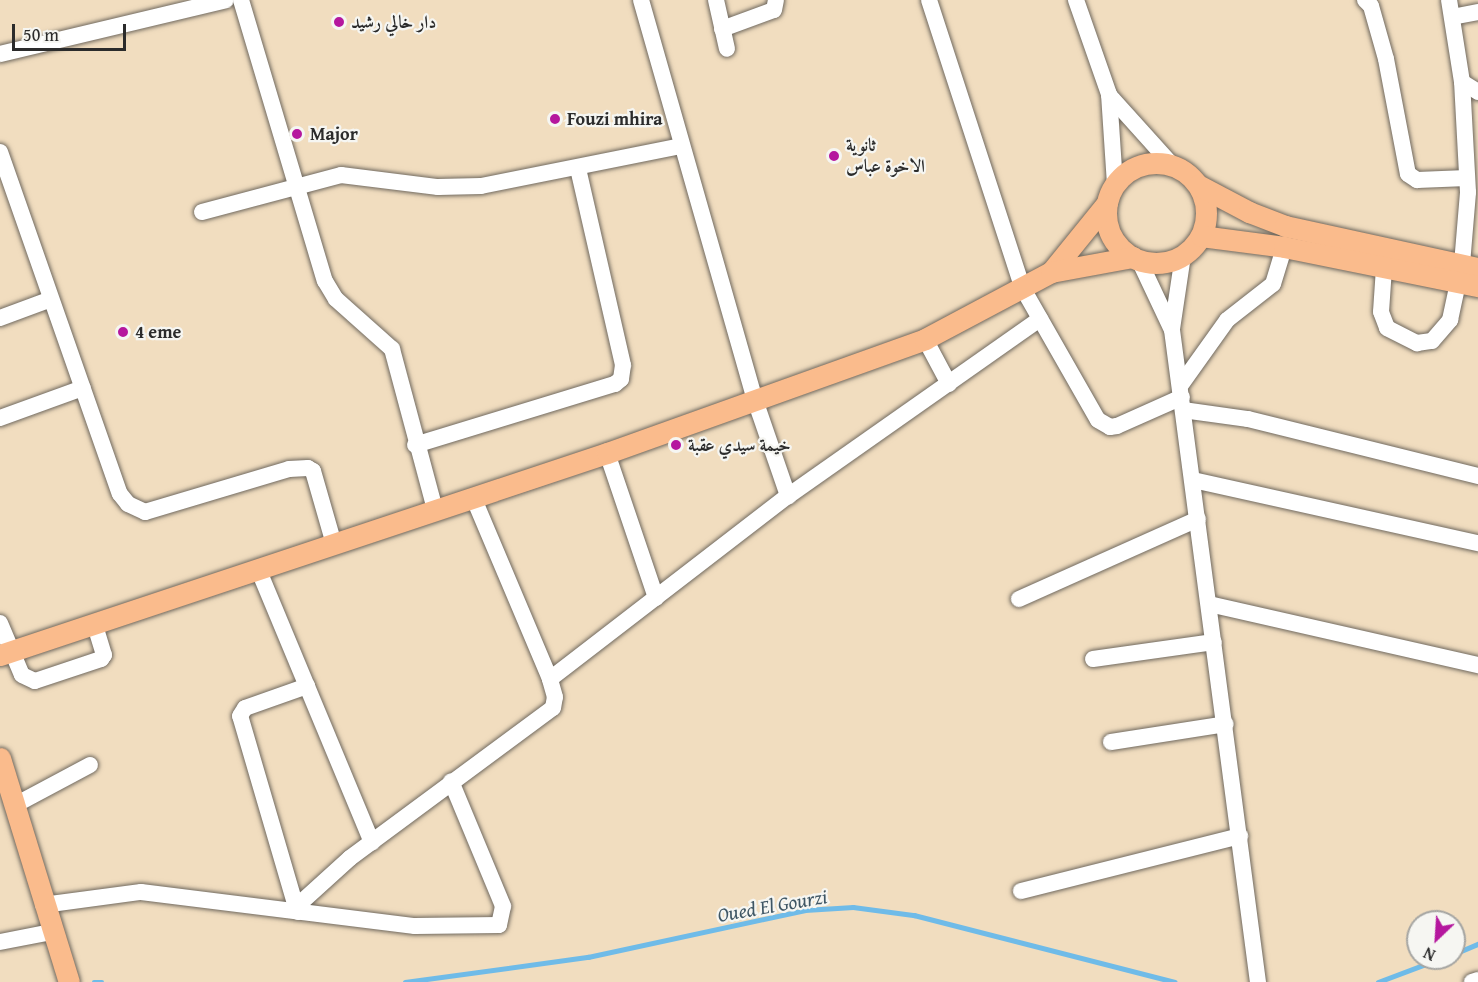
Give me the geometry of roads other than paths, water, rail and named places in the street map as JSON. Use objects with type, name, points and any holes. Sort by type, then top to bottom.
[{"type":"main road","points":[[1051,272],[1131,170],[1151,163],[1172,165],[1198,185],[1240,208],[1285,225],[1469,275]]},
{"type":"main road","points":[[5,654],[607,453],[925,339],[1051,272],[1136,259],[1170,261],[1184,255],[1201,236],[1205,210],[1198,185]]},
{"type":"main road","points":[[1111,193],[1108,229],[1122,250],[1136,259]]},
{"type":"main road","points":[[1201,236],[1284,247],[1384,268],[1469,275]]},
{"type":"main road","points":[[0,758],[69,982]]},
{"type":"street","points":[[0,54],[226,0]]},
{"type":"street","points":[[241,0],[294,187],[330,289],[392,349],[435,510]]},
{"type":"street","points":[[641,0],[755,400],[788,496]]},
{"type":"street","points":[[716,0],[727,49]]},
{"type":"street","points":[[722,29],[774,10],[776,0]]},
{"type":"street","points":[[929,0],[1022,287],[1104,425],[1116,426],[1182,398],[1227,320],[1273,284],[1284,247]]},
{"type":"street","points":[[1076,0],[1109,94],[1111,193]]},
{"type":"street","points":[[1365,0],[1371,6],[1386,59],[1408,174],[1417,180],[1471,186]]},
{"type":"street","points":[[1384,268],[1383,321],[1392,334],[1417,343],[1432,341],[1446,328],[1469,275],[1471,186],[1462,82],[1450,8],[1478,12]]},
{"type":"street","points":[[1462,82],[1478,92]]},
{"type":"street","points":[[1109,94],[1172,165]]},
{"type":"street","points":[[202,212],[294,187],[356,175],[438,187],[481,186],[578,169],[681,146]]},
{"type":"street","points":[[0,152],[120,494],[134,509],[145,512],[302,467],[313,471],[334,544]]},
{"type":"street","points":[[416,445],[615,384],[621,379],[623,365],[578,169]]},
{"type":"street","points":[[1184,255],[1172,330],[1226,724],[1258,982]]},
{"type":"street","points":[[1136,259],[1172,330]]},
{"type":"street","points":[[0,318],[51,299]]},
{"type":"street","points":[[550,679],[788,496],[1040,319]]},
{"type":"street","points":[[925,339],[949,384]]},
{"type":"street","points":[[0,418],[83,388]]},
{"type":"street","points":[[1182,398],[1248,419],[1478,476]]},
{"type":"street","points":[[607,453],[656,598]]},
{"type":"street","points":[[1193,480],[1478,543]]},
{"type":"street","points":[[297,910],[372,842],[549,712],[555,698],[550,679],[473,497]]},
{"type":"street","points":[[1019,600],[1198,519]]},
{"type":"street","points":[[259,571],[372,842]]},
{"type":"street","points":[[1209,604],[1478,665]]},
{"type":"street","points":[[0,623],[5,654],[28,680],[43,679],[101,659],[104,654],[95,625]]},
{"type":"street","points":[[1093,659],[1214,642]]},
{"type":"street","points":[[297,910],[240,716],[244,708],[307,686]]},
{"type":"street","points":[[1111,742],[1226,724]]},
{"type":"street","points":[[15,805],[90,765]]},
{"type":"street","points":[[44,905],[141,892],[415,926],[499,925],[503,906],[451,782]]},
{"type":"street","points":[[1021,891],[1240,836]]},
{"type":"street","points":[[0,942],[55,941]]},
{"type":"street","points":[[1472,982],[1478,980]]},
{"type":"waterway","name":"Oued El Gourzi","points":[[405,982],[588,957],[805,910],[853,907],[914,915],[1175,982]]},
{"type":"waterway","name":"Oued El Gourzi","points":[[1466,949],[1478,944]]},
{"type":"waterway","name":"Oued El Gourzi","points":[[1378,982],[1410,970]]},
{"type":"waterway","name":"Oued El Gourzi","points":[[94,982],[102,982]]},
{"type":"place","name":"دار خالي رشيد","points":[[339,22]]},
{"type":"place","name":"Fouzi mhira","points":[[555,119]]},
{"type":"place","name":"Major","points":[[297,134]]},
{"type":"place","name":"ثانوية الاخوة عباس","points":[[834,156]]},
{"type":"place","name":"4 eme","points":[[123,332]]},
{"type":"place","name":"خيمة سيدي عقبة","points":[[676,445]]}]
